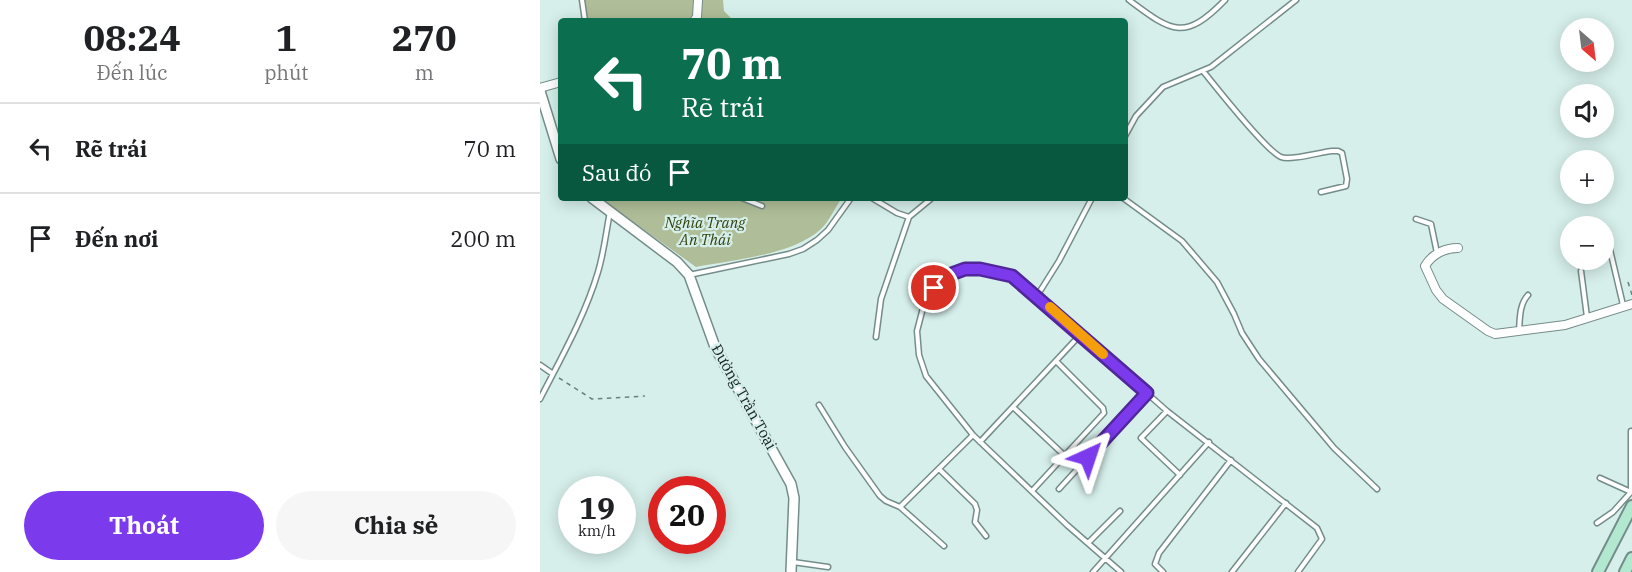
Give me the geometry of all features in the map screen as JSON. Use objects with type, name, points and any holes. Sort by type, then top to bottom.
[{"type":"main road","points":[[1598,572],[1632,506]]},
{"type":"main road","points":[[1625,572],[1632,558]]},
{"type":"street","points":[[696,18],[698,0]]},
{"type":"street","points":[[558,83],[540,89],[558,149]]},
{"type":"street","name":"Đường Trần Toại","points":[[596,201],[677,262],[689,275],[715,347],[791,484],[794,498],[791,567]]},
{"type":"street","points":[[1458,248],[1450,248],[1437,254],[1426,262],[1425,266],[1436,290],[1443,299],[1495,334],[1565,325],[1632,304]]},
{"type":"lane","points":[[582,0],[585,18]]},
{"type":"lane","points":[[1129,0],[1164,24],[1181,29],[1190,28],[1203,21],[1226,0]]},
{"type":"lane","points":[[1128,131],[1136,117],[1163,87],[1211,66],[1293,1]]},
{"type":"lane","points":[[1203,71],[1263,142],[1281,157],[1332,151],[1342,153],[1347,178],[1346,186],[1321,192]]},
{"type":"lane","points":[[750,201],[762,206]]},
{"type":"lane","points":[[689,275],[789,255],[803,249],[828,230],[849,201]]},
{"type":"lane","points":[[877,201],[909,217]]},
{"type":"lane","points":[[876,337],[881,299],[909,217],[928,201]]},
{"type":"lane","points":[[1037,296],[1059,261],[1090,201]]},
{"type":"lane","points":[[1127,201],[1182,241],[1217,282],[1242,333],[1259,359],[1334,448],[1377,489]]},
{"type":"lane","points":[[540,399],[591,291],[604,250],[610,212]]},
{"type":"lane","points":[[1416,219],[1431,224],[1437,254]]},
{"type":"lane","points":[[1614,267],[1623,305]]},
{"type":"lane","points":[[1121,572],[973,435],[926,376],[916,345],[919,317],[934,288],[953,272],[980,269],[1012,276],[1167,411],[1317,528],[1322,539],[1299,572]]},
{"type":"lane","points":[[1581,271],[1588,318]]},
{"type":"lane","points":[[1519,332],[1521,308],[1528,296]]},
{"type":"lane","points":[[980,442],[1081,334]]},
{"type":"lane","points":[[1032,491],[1104,413],[1104,410],[1056,362]]},
{"type":"lane","points":[[540,365],[553,374]]},
{"type":"lane","points":[[1059,489],[1147,393]]},
{"type":"lane","points":[[819,405],[844,447],[880,496],[900,507],[944,546]]},
{"type":"lane","points":[[1012,407],[1065,456]]},
{"type":"lane","points":[[1167,411],[1141,438],[1180,475]]},
{"type":"lane","points":[[1597,523],[1613,512],[1631,492],[1631,431]]},
{"type":"lane","points":[[900,507],[973,435]]},
{"type":"lane","points":[[1093,572],[1209,442]]},
{"type":"lane","points":[[1163,572],[1155,564],[1159,553],[1231,460]]},
{"type":"lane","points":[[939,470],[975,504],[977,510],[975,522],[986,536]]},
{"type":"lane","points":[[1599,478],[1631,492]]},
{"type":"lane","points":[[1232,572],[1286,503]]},
{"type":"lane","points":[[1088,543],[1120,511]]},
{"type":"lane","points":[[791,567],[828,567]]},
{"type":"path","points":[[1628,282],[1632,296]]},
{"type":"path","points":[[553,374],[592,399],[645,396]]},
{"type":"green space","points":[[580,0],[723,0],[724,11],[731,18],[582,18]]},
{"type":"green space","name":"Nghĩa Trang An Thái","points":[[604,201],[840,201],[821,229],[795,245],[744,259],[696,267]]},
{"type":"slow traffic","points":[[1050,307],[1103,354]]},
{"type":"route","points":[[934,288],[946,276],[965,269],[997,271],[1012,276],[1147,393],[1088,457]]}]
